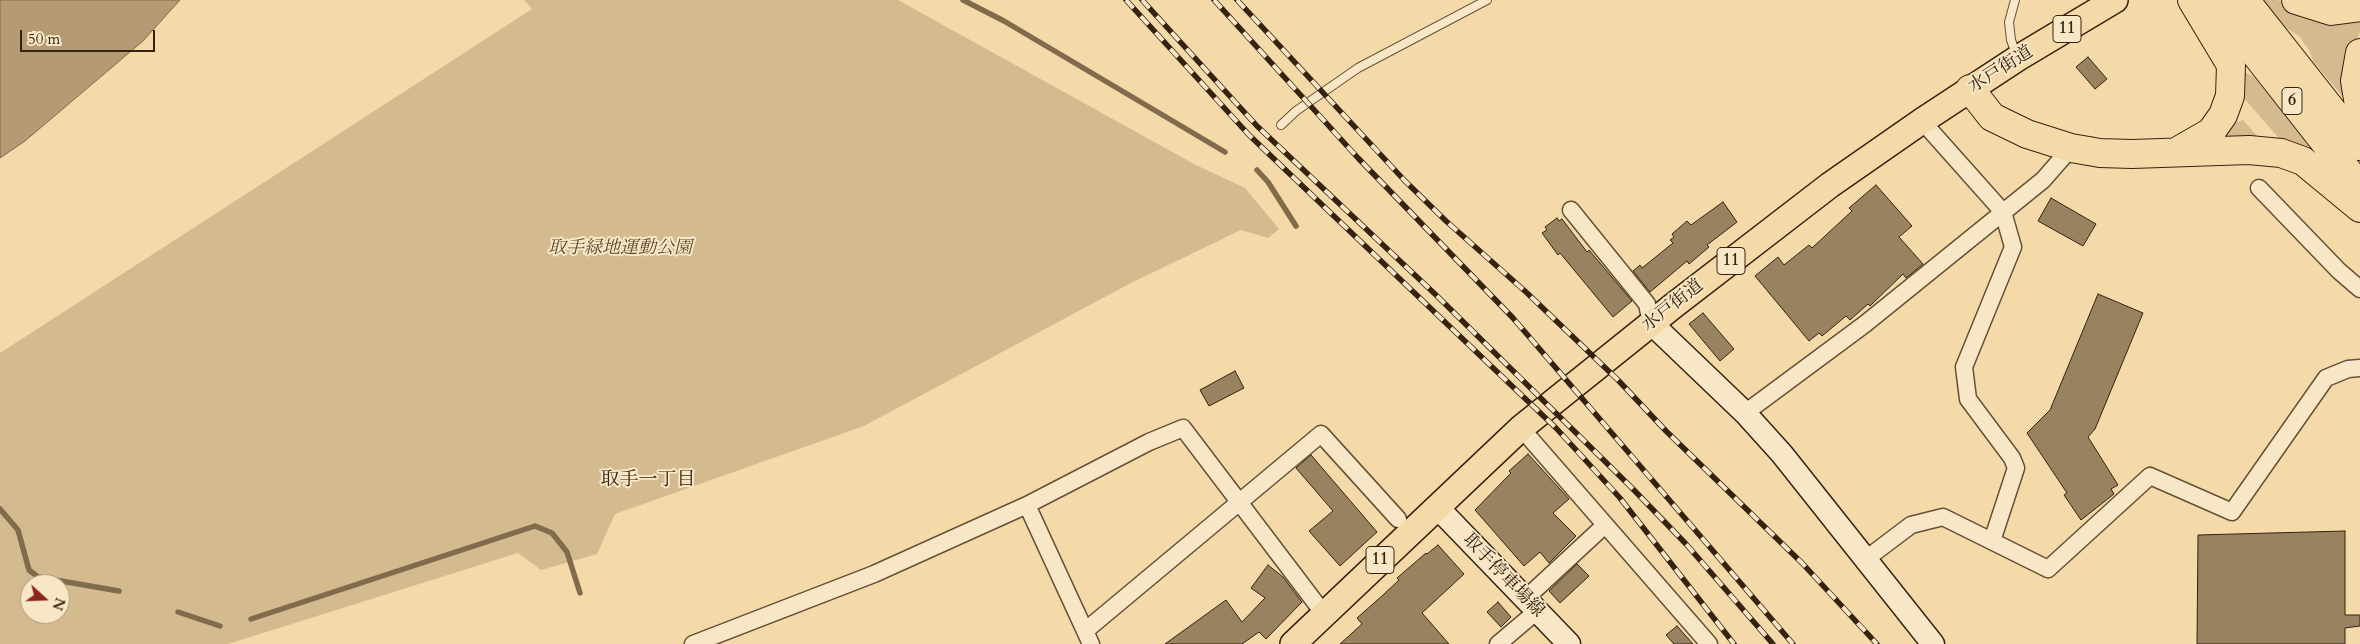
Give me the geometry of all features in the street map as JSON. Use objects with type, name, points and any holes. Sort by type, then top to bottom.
[{"type":"highway","points":[[2174,153],[2211,132],[2223,115],[2230,96],[2231,65],[2223,11],[2192,0]]},
{"type":"highway","points":[[2296,0],[2331,11],[2360,7]]},
{"type":"highway","name":"6","points":[[2223,11],[2360,146]]},
{"type":"highway","name":"6","points":[[2223,11],[2360,188]]},
{"type":"highway","points":[[2360,53],[2355,81],[2360,112]]},
{"type":"highway","points":[[1970,89],[1992,117],[2027,134],[2071,148],[2100,153],[2249,150],[2281,153],[2303,161],[2360,208]]},
{"type":"main road","name":"水戸街道","points":[[1293,644],[1521,428],[1652,323],[1830,185],[1970,89],[2115,0]]},
{"type":"street","points":[[1922,121],[2003,212],[2013,247],[1964,366],[1968,398],[2012,458],[2016,468],[1992,541]]},
{"type":"street","points":[[1745,413],[1865,324],[2043,180],[2071,148]]},
{"type":"street","points":[[2259,188],[2339,271],[2360,289]]},
{"type":"street","points":[[1571,210],[1647,304],[1652,323],[1745,413],[1806,482],[1934,644]]},
{"type":"street","points":[[1866,559],[1911,525],[1943,517],[2048,569],[2150,476],[2232,512],[2326,378],[2348,368],[2360,368]]},
{"type":"street","points":[[693,644],[874,574],[1027,505],[1149,442],[1183,428],[1241,502],[1324,614]]},
{"type":"street","points":[[1521,428],[1709,644]]},
{"type":"street","points":[[1027,505],[1088,638],[1241,502],[1321,434],[1398,519]]},
{"type":"street","name":"取手停車場線","points":[[1438,507],[1569,644]]},
{"type":"street","points":[[1498,644],[1531,605],[1605,525]]},
{"type":"lane","points":[[1281,125],[1296,112],[1358,68],[1487,0]]},
{"type":"lane","points":[[2015,0],[2009,22],[2011,40],[2018,58]]},
{"type":"green space","name":"取手緑地運動公園","points":[[524,0],[898,0],[1194,164],[1245,188],[1279,229],[1268,238],[1241,230],[1131,283],[864,426],[615,514],[597,554],[541,570],[518,553],[228,644],[0,644],[0,353],[532,9]]},
{"type":"green space","points":[[2263,0],[2278,0],[2287,5],[2360,11],[2360,32],[2353,49],[2352,108],[2313,61],[2309,50],[2299,36],[2286,28]]},
{"type":"green space","points":[[2243,71],[2254,77],[2323,162],[2285,145],[2243,97]]},
{"type":"green space","points":[[2243,120],[2259,138],[2240,136],[2217,138],[2231,124]]},
{"type":"shaded area","points":[[0,0],[180,0],[143,41],[25,141],[0,158]]},
{"type":"building","points":[[2088,57],[2107,79],[2095,89],[2076,67]]},
{"type":"building","points":[[1876,185],[1912,226],[1899,237],[1923,264],[1906,278],[1903,274],[1870,306],[1868,304],[1850,320],[1846,316],[1822,336],[1819,333],[1809,341],[1755,276],[1778,257],[1784,265],[1809,245],[1812,248],[1852,211],[1849,208]]},
{"type":"building","points":[[2051,198],[2096,224],[2083,246],[2038,221]]},
{"type":"building","points":[[1723,202],[1737,222],[1707,245],[1709,247],[1689,264],[1687,261],[1650,292],[1633,271],[1640,265],[1642,268],[1673,243],[1670,240],[1674,237],[1672,234],[1687,221],[1691,225]]},
{"type":"building","points":[[1557,218],[1559,221],[1562,219],[1587,252],[1589,250],[1632,301],[1613,317],[1560,253],[1558,255],[1542,233],[1547,230],[1545,227]]},
{"type":"building","points":[[2098,294],[2143,313],[2095,429],[2088,437],[2118,485],[2111,489],[2114,494],[2081,520],[2064,495],[2067,493],[2027,433],[2050,410]]},
{"type":"building","points":[[1703,313],[1734,349],[1720,361],[1689,324]]},
{"type":"building","points":[[1235,371],[1244,388],[1209,406],[1200,390]]},
{"type":"building","points":[[1528,454],[1569,499],[1553,513],[1576,536],[1549,563],[1540,552],[1524,566],[1475,510],[1511,473],[1509,471]]},
{"type":"building","points":[[1311,455],[1377,532],[1340,566],[1309,531],[1333,511],[1296,468]]},
{"type":"building","points":[[2345,531],[2345,615],[2360,615],[2360,626],[2345,628],[2345,644],[2197,644],[2198,535]]},
{"type":"building","points":[[1438,545],[1464,574],[1422,613],[1449,644],[1340,644],[1362,624],[1357,618],[1399,580],[1397,578]]},
{"type":"building","points":[[1577,564],[1589,576],[1560,603],[1549,591]]},
{"type":"building","points":[[1268,565],[1283,577],[1302,602],[1266,639],[1259,632],[1242,644],[1165,644],[1226,600],[1242,622],[1265,598],[1251,588]]},
{"type":"building","points":[[1498,602],[1511,617],[1501,627],[1487,612]]},
{"type":"building","points":[[1677,626],[1693,644],[1674,644],[1666,635]]},
{"type":"waterway","points":[[963,0],[1004,21],[1225,152]]},
{"type":"waterway","points":[[1257,170],[1268,182],[1296,226]]},
{"type":"waterway","points":[[0,509],[18,530],[29,570],[38,577],[119,591]]},
{"type":"waterway","points":[[251,619],[535,526],[552,533],[567,552],[580,593]]},
{"type":"waterway","points":[[178,612],[220,626]]},
{"type":"railway","points":[[1126,0],[1249,135],[1556,428],[1620,498],[1734,644]]},
{"type":"railway","points":[[1142,0],[1257,126],[1436,295],[1631,487],[1686,544],[1773,644]]},
{"type":"railway","points":[[1214,0],[1358,158],[1513,318],[1793,644]]},
{"type":"railway","points":[[1237,0],[1405,181],[1618,380],[1666,431],[1802,563],[1877,644]]},
{"type":"district","name":"取手一丁目","points":[[648,481]]}]
